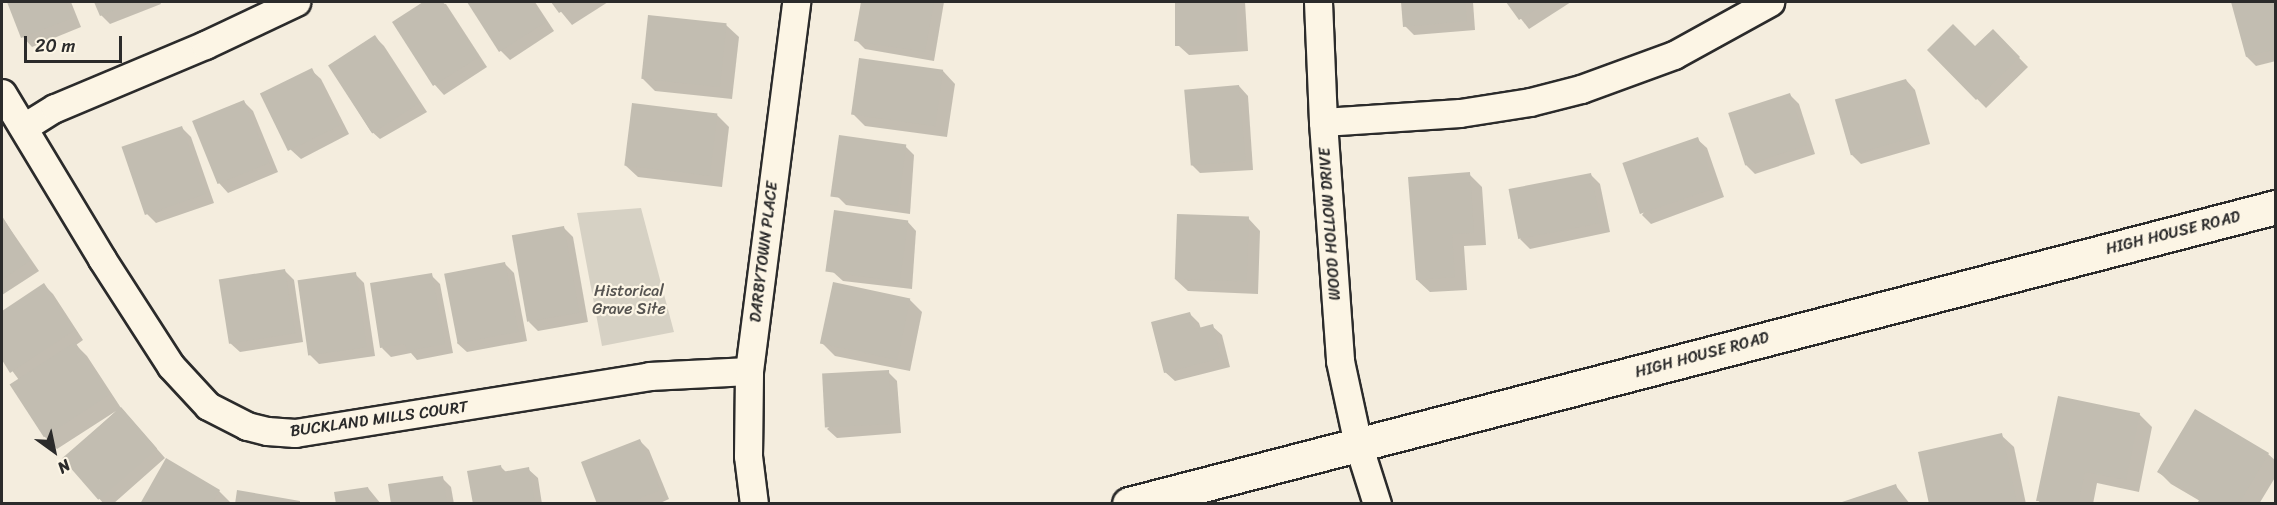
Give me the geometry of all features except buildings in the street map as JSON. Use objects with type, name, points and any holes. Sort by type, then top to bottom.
[{"type":"main road","name":"HIGH HOUSE ROAD","points":[[1129,504],[2276,207]]},
{"type":"street","points":[[24,127],[55,108],[215,40],[296,2]]},
{"type":"street","name":"DARBYTOWN PLACE","points":[[754,504],[748,456],[749,372],[796,2]]},
{"type":"street","name":"WOOD HOLLOW DRIVE","points":[[1318,2],[1323,122],[1340,362],[1358,444],[1377,504]]},
{"type":"street","points":[[1323,122],[1460,113],[1530,102],[1581,89],[1674,55],[1770,2]]},
{"type":"street","name":"BUCKLAND MILLS COURT","points":[[2,93],[102,259],[171,366],[208,406],[247,426],[295,434],[649,376],[749,372]]},
{"type":"green space","name":"Historical Grave Site","points":[[641,208],[674,332],[602,346],[577,213]]}]
